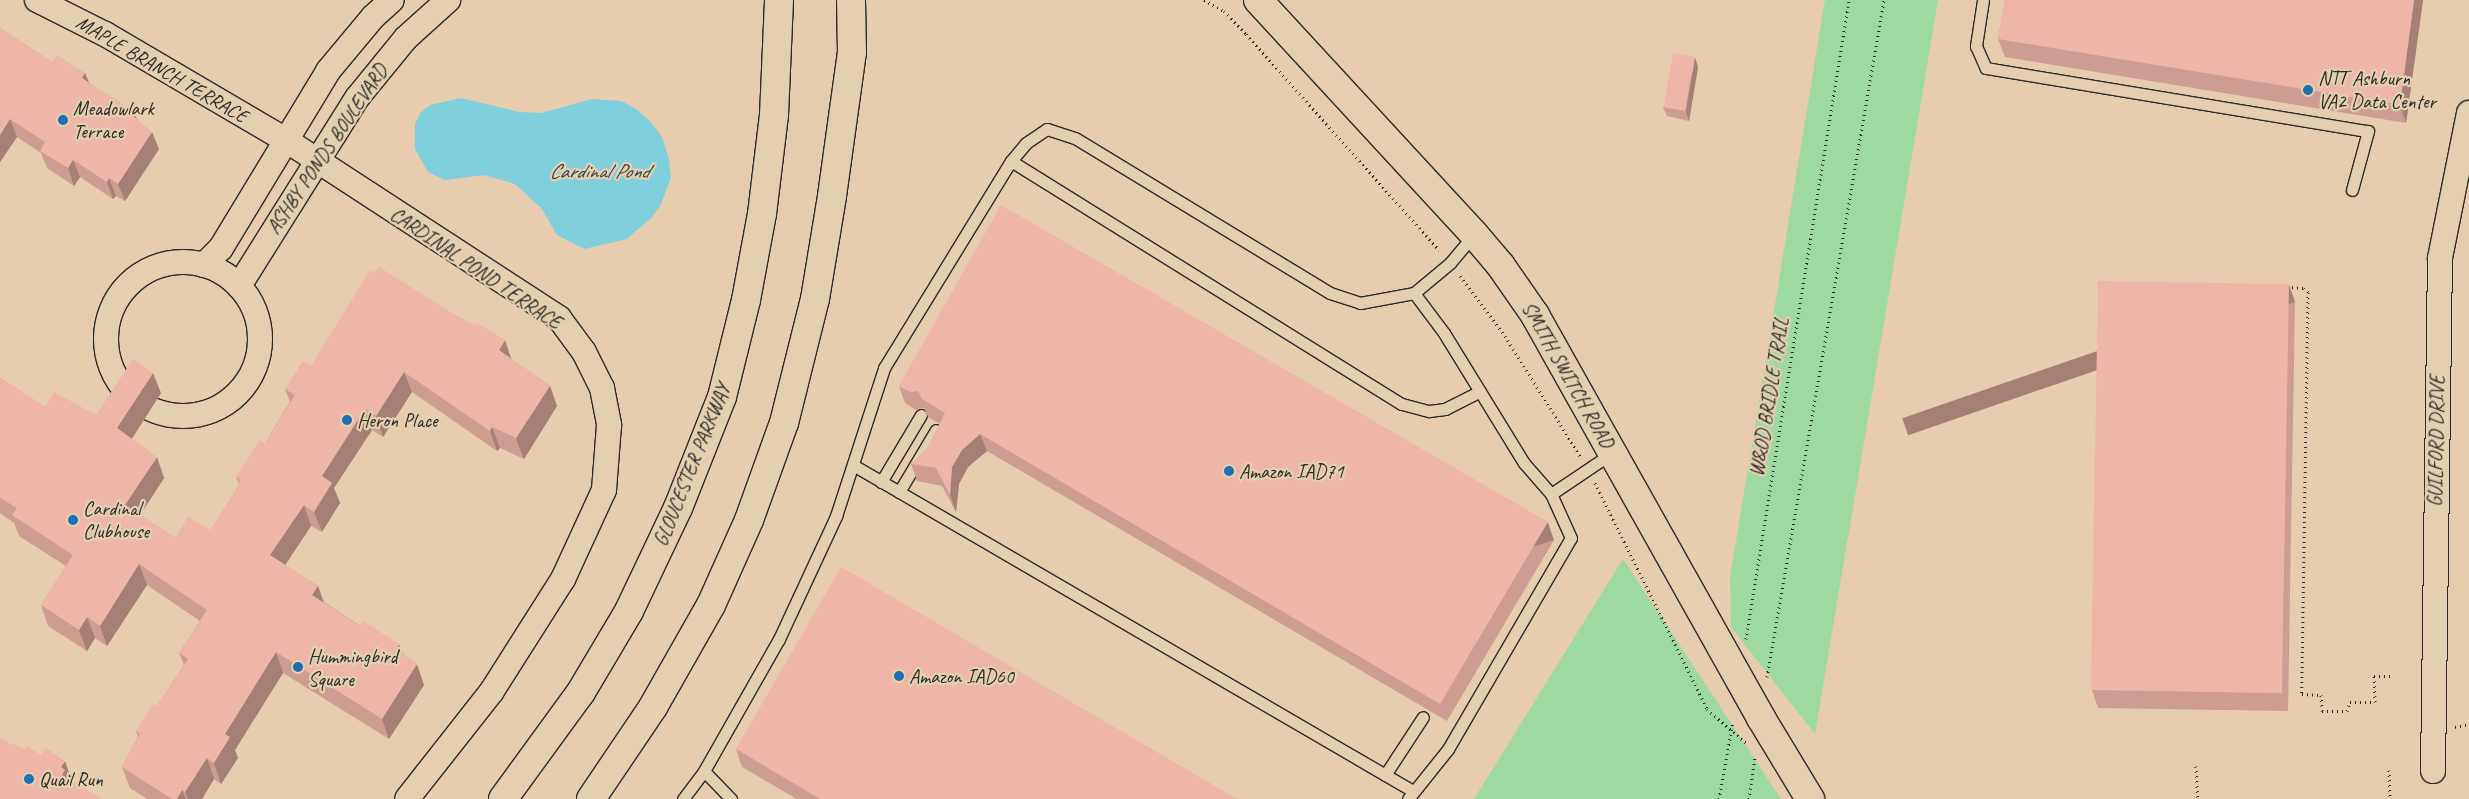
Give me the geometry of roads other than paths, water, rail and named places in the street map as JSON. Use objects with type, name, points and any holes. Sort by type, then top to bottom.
[{"type":"main road","name":"GLOUCESTER PARKWAY","points":[[503,799],[581,692],[629,611],[678,508],[722,398],[746,300],[762,214],[774,115],[779,0]]},
{"type":"main road","points":[[591,799],[653,707],[711,606],[749,520],[784,423],[815,299],[832,196],[852,52],[851,0]]},
{"type":"main road","name":"SMITH SWITCH ROAD","points":[[1258,0],[1474,234],[1536,315],[1761,718],[1810,799]]},
{"type":"street","name":"MAPLE BRANCH TERRACE","points":[[37,0],[105,34],[286,140]]},
{"type":"street","name":"ASHBY PONDS BOULEVARD","points":[[204,264],[221,248],[328,71],[373,17],[392,0]]},
{"type":"street","name":"ASHBY PONDS BOULEVARD","points":[[239,286],[317,160],[385,62],[406,38],[448,0]]},
{"type":"street","name":"GUILFORD DRIVE","points":[[2433,771],[2439,276],[2469,113]]},
{"type":"street","name":"CARDINAL POND TERRACE","points":[[286,140],[559,318],[584,352],[602,388],[609,425],[604,490],[563,579],[492,691],[407,799]]},
{"type":"street","points":[[182,261],[204,264],[223,273],[239,286],[252,306],[259,336],[259,352],[252,374],[238,393],[219,407],[197,415],[173,416],[150,409],[131,396],[121,384],[107,356],[106,333],[111,310],[123,289],[140,274],[160,264],[182,261]]},
{"type":"lane","points":[[1983,0],[1976,46],[1986,68],[2368,130],[2352,190]]},
{"type":"lane","points":[[683,799],[704,771],[779,639],[836,516],[884,368],[1010,161],[1026,143],[1047,129],[1075,138],[1330,293],[1360,303],[1414,293],[1450,263],[1474,234]]},
{"type":"lane","points":[[1010,161],[1402,404],[1429,411],[1445,409],[1480,392]]},
{"type":"lane","points":[[853,465],[1385,774],[1410,795],[1448,749],[1572,538],[1551,494],[1524,463],[1444,333],[1414,293]]},
{"type":"lane","points":[[882,482],[921,416]]},
{"type":"lane","points":[[899,492],[936,430]]},
{"type":"lane","points":[[1551,494],[1612,453]]},
{"type":"lane","points":[[1385,774],[1423,716]]},
{"type":"lane","points":[[704,771],[731,799]]},
{"type":"water","name":"Cardinal Pond","points":[[461,98],[519,112],[541,113],[592,99],[621,101],[635,108],[650,121],[662,137],[669,159],[671,178],[660,206],[651,218],[627,239],[584,249],[557,235],[542,209],[515,184],[484,175],[445,180],[428,172],[415,149],[415,124],[421,112],[430,105]]},
{"type":"place","name":"NTT Ashburn VA2 Data Center","points":[[2308,90]]},
{"type":"place","name":"Meadowlark Terrace","points":[[63,120]]},
{"type":"place","name":"Heron Place","points":[[347,420]]},
{"type":"place","name":"Amazon IAD71","points":[[1229,471]]},
{"type":"place","name":"Cardinal Clubhouse","points":[[73,520]]},
{"type":"place","name":"Hummingbird Square","points":[[298,667]]},
{"type":"place","name":"Amazon IAD60","points":[[899,676]]},
{"type":"place","name":"Quail Run","points":[[29,779]]}]
